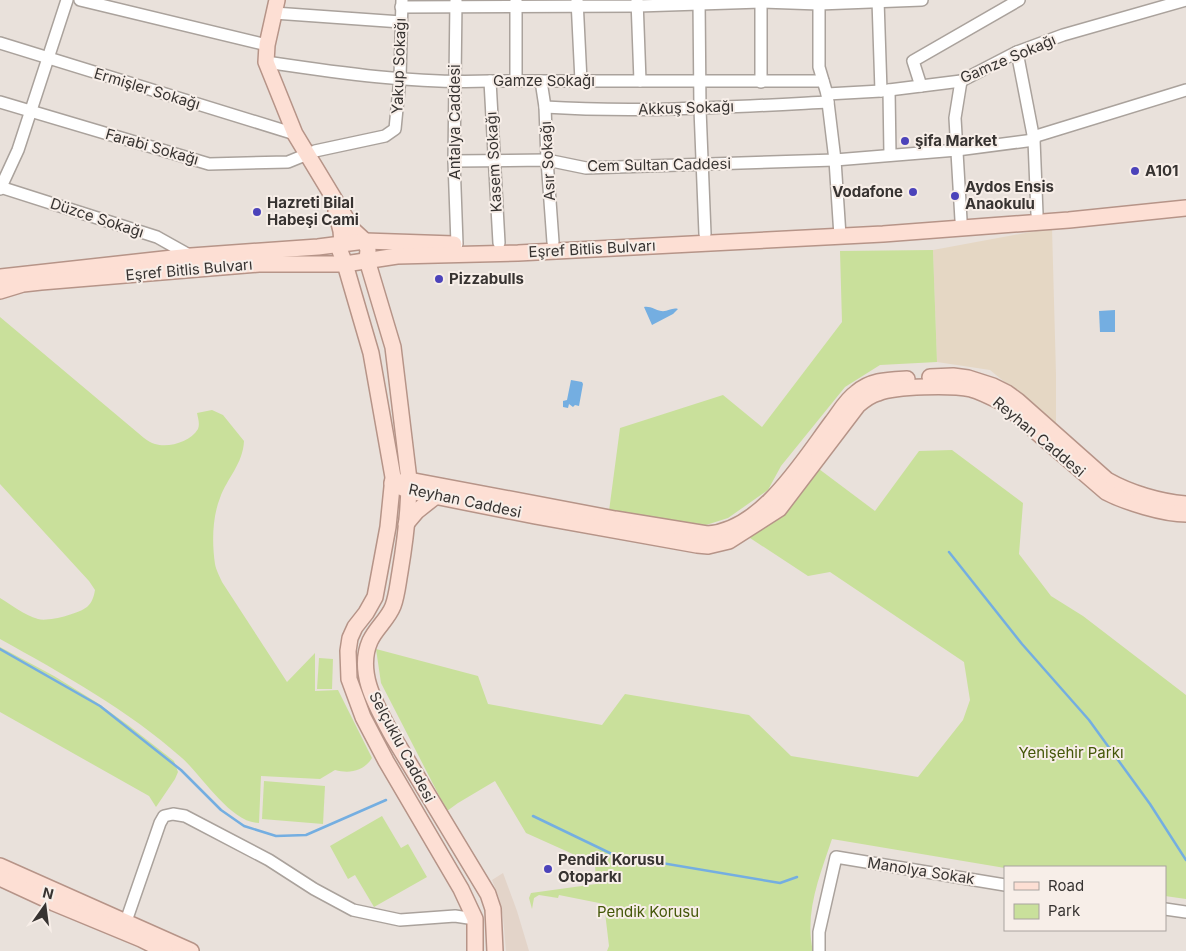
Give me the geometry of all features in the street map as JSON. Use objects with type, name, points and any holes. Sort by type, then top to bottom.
[{"type":"main road","points":[[275,6],[267,45],[266,62],[295,134],[306,154],[353,230],[365,241]]},
{"type":"main road","points":[[318,247],[330,233],[334,223],[334,210],[330,194]]},
{"type":"main road","name":"Selçuklu Caddesi","points":[[330,194],[337,213],[342,243],[340,251],[371,353],[393,476],[388,527],[375,597],[350,638],[348,651],[349,680],[363,718],[461,889],[475,919],[475,951]]},
{"type":"main road","name":"Eşref Bitlis Bulvarı","points":[[0,291],[23,284],[365,241],[456,244],[553,242],[705,234],[840,232],[1186,198]]},
{"type":"main road","name":"Eşref Bitlis Bulvarı","points":[[0,277],[192,263],[344,264],[388,256],[518,253],[1060,220],[1186,208]]},
{"type":"main road","name":"Selçuklu Caddesi","points":[[365,241],[368,250],[367,260],[393,346],[409,486],[402,558],[393,606],[370,642],[366,656],[365,672],[380,711],[396,742],[488,894],[493,909],[495,951]]},
{"type":"main road","points":[[375,286],[376,274],[388,256]]},
{"type":"main road","name":"Reyhan Caddesi","points":[[392,483],[616,520],[717,534],[727,531],[740,523],[777,496],[855,393],[874,382],[883,380],[953,376],[981,381],[1007,393],[1018,400],[1107,480],[1132,496],[1172,513],[1186,514]]},
{"type":"main road","name":"Reyhan Caddesi","points":[[409,486],[436,496],[697,545],[718,545],[729,542],[743,534],[779,509],[858,405],[867,398],[876,393],[894,389],[945,387],[972,390],[1003,403],[1096,485],[1114,496],[1132,496],[1186,504]]},
{"type":"main road","points":[[406,524],[416,511],[436,496]]},
{"type":"main road","points":[[0,866],[124,926],[165,951]]},
{"type":"main road","points":[[0,878],[54,903],[191,951]]},
{"type":"street","points":[[0,188],[18,150],[67,0]]},
{"type":"street","points":[[80,0],[267,45]]},
{"type":"street","points":[[402,3],[922,0]]},
{"type":"street","name":"Gamze Sokağı","points":[[827,98],[961,81],[1016,52],[1063,35],[1186,0]]},
{"type":"street","points":[[761,1],[761,82]]},
{"type":"street","points":[[878,1],[890,155]]},
{"type":"street","points":[[921,86],[913,61],[1015,1]]},
{"type":"street","points":[[699,2],[700,109],[705,234]]},
{"type":"street","points":[[819,2],[819,67],[827,98],[835,160],[840,232]]},
{"type":"street","name":"Yakup Sokağı","points":[[306,154],[385,136],[397,126],[402,3]]},
{"type":"street","points":[[516,3],[516,81]]},
{"type":"street","points":[[577,3],[581,81]]},
{"type":"street","points":[[638,3],[640,81]]},
{"type":"street","name":"Antalya Caddesi","points":[[456,4],[454,82],[456,244]]},
{"type":"street","points":[[275,6],[401,22]]},
{"type":"street","name":"Ermişler Sokağı","points":[[0,43],[295,134]]},
{"type":"street","points":[[1016,52],[1033,139],[1037,214]]},
{"type":"street","name":"Gamze Sokağı","points":[[266,62],[344,73],[454,82],[823,82]]},
{"type":"street","name":"Kasem Sokağı","points":[[490,81],[499,243]]},
{"type":"street","name":"Asır Sokağı","points":[[541,81],[545,107],[553,242]]},
{"type":"street","points":[[961,81],[955,118],[962,220]]},
{"type":"street","name":"Cem Sultan Caddesi","points":[[454,161],[547,160],[586,168],[835,160],[957,150],[1033,139],[1186,90]]},
{"type":"street","name":"Akkuş Sokağı","points":[[545,107],[595,110],[700,109],[827,98]]},
{"type":"street","name":"Farabi Sokağı","points":[[0,102],[208,164],[288,162],[306,154]]},
{"type":"street","name":"Düzce Sokağı","points":[[0,188],[158,238],[192,263]]},
{"type":"street","points":[[124,926],[160,824],[164,816],[174,814],[185,816],[221,834],[353,910],[400,920],[455,916],[475,919]]},
{"type":"street","name":"Manolya Sokak","points":[[820,951],[819,932],[836,857],[1004,885]]},
{"type":"street","points":[[1166,909],[1186,912]]},
{"type":"shaded area","points":[[1052,228],[1056,424],[990,370],[937,362],[933,250]]},
{"type":"shaded area","points":[[503,873],[529,951],[506,951],[503,917],[499,898],[492,880]]},
{"type":"green space","points":[[933,250],[937,362],[880,365],[845,387],[781,466],[768,490],[728,518],[706,525],[609,511],[620,428],[723,395],[762,427],[842,322],[840,251]]},
{"type":"green space","points":[[0,317],[152,443],[166,445],[185,441],[199,427],[197,413],[212,410],[223,415],[244,441],[241,457],[223,491],[215,514],[213,548],[217,571],[222,582],[287,682],[315,653],[315,691],[338,690],[372,758],[365,766],[361,769],[346,772],[335,770],[320,779],[261,776],[259,823],[248,821],[228,807],[182,758],[140,724],[71,679],[0,639],[0,598],[23,612],[43,620],[70,615],[83,610],[90,604],[95,590],[89,581],[0,484]]},
{"type":"green space","name":"Yenişehir Parkı","points":[[952,450],[1023,503],[1019,554],[1051,596],[1083,616],[1186,695],[1186,899],[1166,896],[1166,866],[1004,866],[1004,868],[832,839],[818,880],[812,908],[810,923],[813,951],[607,951],[609,946],[604,904],[559,895],[558,898],[539,895],[534,898],[532,909],[529,898],[531,893],[596,884],[595,864],[526,833],[495,781],[447,811],[381,683],[376,649],[478,676],[488,704],[602,725],[625,694],[749,715],[791,756],[918,777],[963,720],[970,700],[964,662],[830,572],[808,576],[750,538],[819,469],[875,511],[919,451]]},
{"type":"green space","points":[[0,647],[54,676],[96,702],[174,761],[178,772],[156,807],[149,796],[0,712]]},
{"type":"green space","points":[[319,658],[333,659],[332,689],[317,689]]},
{"type":"green space","points":[[264,781],[325,786],[323,824],[262,819]]},
{"type":"green space","points":[[382,816],[401,848],[408,844],[427,877],[374,907],[355,875],[348,879],[330,846]]},
{"type":"water","points":[[644,307],[661,311],[678,309],[673,314],[652,325]]},
{"type":"water","points":[[1115,310],[1115,332],[1100,332],[1099,311]]},
{"type":"water","points":[[571,380],[582,382],[583,384],[579,406],[575,405],[573,407],[569,404],[568,408],[563,407],[563,401],[567,400]]},
{"type":"waterway","points":[[949,552],[1022,644],[1089,720],[1150,804],[1186,860]]},
{"type":"waterway","points":[[0,649],[100,706],[181,770],[221,810],[244,826],[276,836],[306,835],[386,800]]},
{"type":"waterway","points":[[533,816],[614,855],[780,883],[797,877]]},
{"type":"place","name":"şifa Market","points":[[905,141]]},
{"type":"place","name":"A101","points":[[1135,171]]},
{"type":"place","name":"Vodafone","points":[[913,192]]},
{"type":"place","name":"Aydos Ensis Anaokulu","points":[[955,196]]},
{"type":"place","name":"Hazreti Bilal Habeşi Cami","points":[[257,212]]},
{"type":"place","name":"Pizzabulls","points":[[439,279]]},
{"type":"place","name":"Pendik Korusu Otoparkı","points":[[548,869]]},
{"type":"park label","name":"Pendik Korusu","points":[[648,912]]}]
